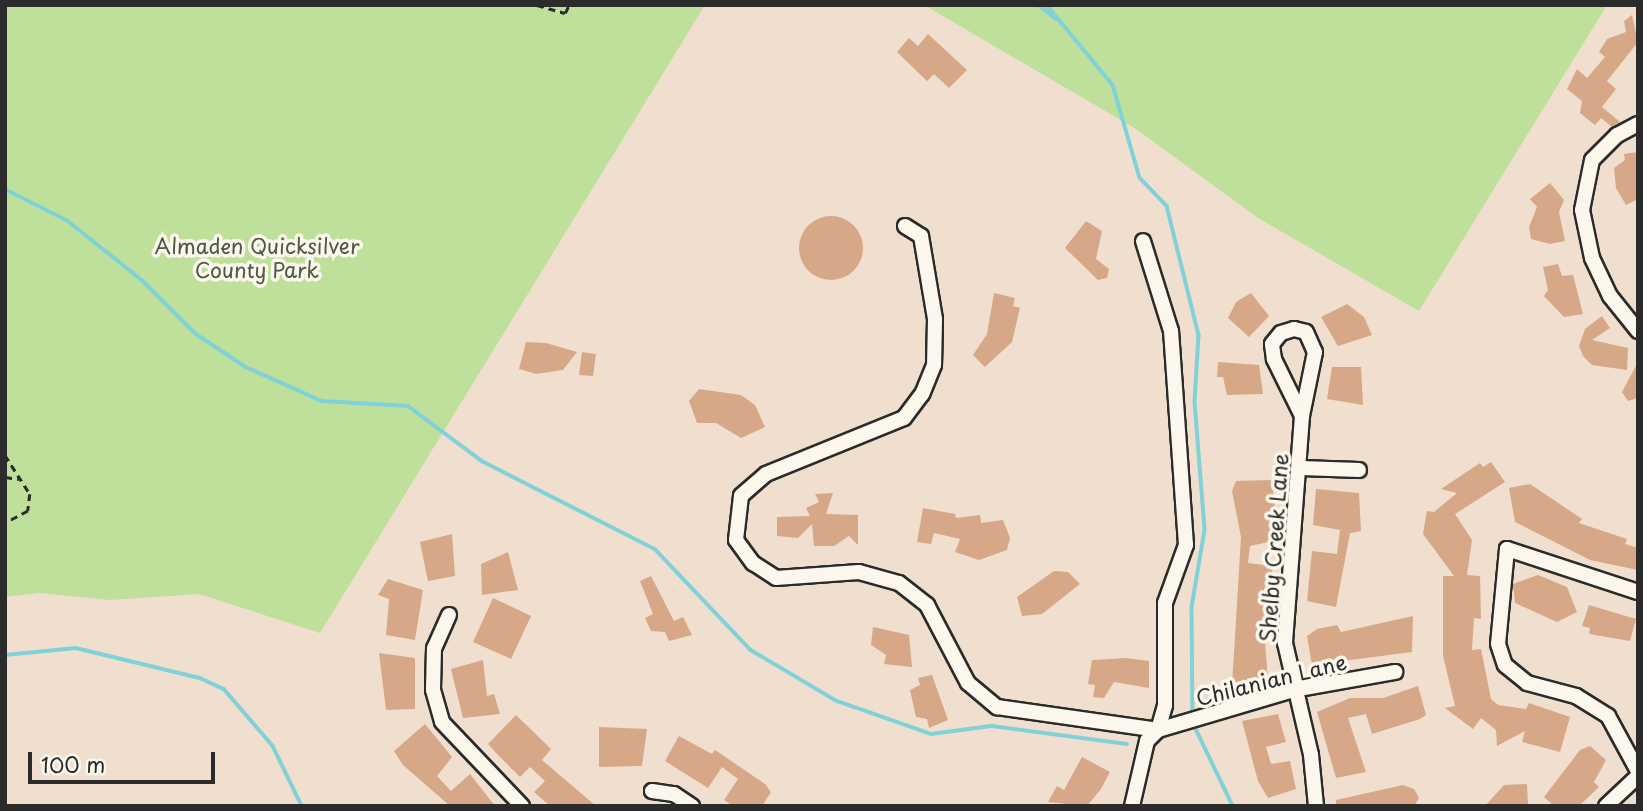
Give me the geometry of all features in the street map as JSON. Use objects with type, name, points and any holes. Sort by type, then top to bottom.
[{"type":"street","points":[[1638,124],[1616,135],[1592,160],[1582,210],[1592,258],[1610,296],[1638,331]]},
{"type":"street","points":[[905,226],[921,236],[935,319],[934,365],[922,394],[904,418],[766,474],[741,495],[736,540],[753,563],[776,578],[859,572],[899,583],[928,605],[968,683],[997,707],[1158,730]]},
{"type":"street","points":[[1132,806],[1147,741],[1158,730],[1165,705],[1165,603],[1186,545],[1171,331],[1143,240]]},
{"type":"street","name":"Shelby Creek Lane","points":[[1302,416],[1273,359],[1272,344],[1281,332],[1306,332],[1315,352],[1302,416],[1301,468],[1285,643],[1293,690],[1311,755],[1316,806]]},
{"type":"street","points":[[1301,468],[1359,470]]},
{"type":"street","points":[[1638,592],[1507,549],[1498,644],[1505,665],[1527,683],[1576,696],[1608,716],[1638,771]]},
{"type":"street","points":[[449,615],[434,648],[433,690],[442,722],[522,806]]},
{"type":"street","name":"Chilanian Lane","points":[[1158,730],[1293,690],[1395,672]]},
{"type":"street","points":[[1606,806],[1638,776]]},
{"type":"street","points":[[652,791],[674,794],[692,806]]},
{"type":"path","points":[[537,5],[565,13],[569,5]]},
{"type":"path","points":[[5,455],[30,494],[28,511],[5,523]]},
{"type":"path","points":[[5,477],[21,480]]},
{"type":"green space","name":"Almaden Quicksilver County Park","points":[[5,5],[705,5],[320,633],[199,594],[110,600],[40,593],[5,597]]},
{"type":"green space","points":[[924,5],[1607,5],[1419,311],[1258,218],[1136,129]]},
{"type":"building","points":[[1632,15],[1638,42],[1607,81],[1616,89],[1602,107],[1620,122],[1612,127],[1601,118],[1595,125],[1580,113],[1582,101],[1567,89],[1577,69],[1587,78],[1605,57],[1599,52],[1607,39],[1626,32],[1624,21]]},
{"type":"building","points":[[928,34],[967,70],[949,88],[934,74],[927,81],[897,52],[909,38],[918,46]]},
{"type":"building","points":[[1638,152],[1638,199],[1626,205],[1616,188],[1614,168],[1625,160],[1624,154]]},
{"type":"building","points":[[1550,183],[1564,200],[1559,212],[1565,241],[1550,244],[1531,239],[1529,227],[1537,207],[1530,199]]},
{"type":"building","points":[[831,216],[854,225],[863,248],[854,271],[831,280],[808,271],[799,248],[808,225]]},
{"type":"building","points":[[1086,221],[1102,231],[1096,259],[1109,269],[1107,278],[1098,280],[1065,248]]},
{"type":"building","points":[[1558,264],[1562,276],[1573,275],[1583,314],[1564,317],[1544,296],[1548,290],[1543,267]]},
{"type":"building","points":[[994,293],[1015,298],[1013,306],[1020,308],[1012,342],[985,367],[973,355],[987,334]]},
{"type":"building","points":[[1251,293],[1269,316],[1249,337],[1228,318],[1236,302]]},
{"type":"building","points":[[1347,304],[1364,317],[1372,335],[1338,346],[1321,317]]},
{"type":"building","points":[[1602,316],[1610,328],[1592,340],[1628,348],[1627,370],[1592,365],[1583,356],[1579,346],[1585,329]]},
{"type":"building","points":[[526,342],[546,343],[577,352],[563,370],[536,374],[519,369]]},
{"type":"building","points":[[582,352],[596,354],[593,376],[579,375]]},
{"type":"building","points":[[1218,362],[1259,365],[1263,394],[1227,395],[1223,377],[1217,377]]},
{"type":"building","points":[[1638,362],[1638,398],[1628,401],[1622,392]]},
{"type":"building","points":[[1332,367],[1361,367],[1363,405],[1327,399]]},
{"type":"building","points":[[699,389],[741,395],[755,405],[765,427],[741,438],[716,423],[697,423],[689,401]]},
{"type":"building","points":[[1491,462],[1505,482],[1455,514],[1472,540],[1467,575],[1480,576],[1481,619],[1474,618],[1472,650],[1481,649],[1491,699],[1498,705],[1526,709],[1529,703],[1570,717],[1560,752],[1522,742],[1525,731],[1497,746],[1496,730],[1481,718],[1473,729],[1445,708],[1455,706],[1443,656],[1443,576],[1454,576],[1423,534],[1427,511],[1434,512],[1457,493],[1441,489],[1480,463],[1483,467]]},
{"type":"building","points":[[1272,480],[1278,540],[1250,546],[1248,563],[1273,566],[1264,630],[1268,680],[1232,686],[1241,537],[1232,491],[1236,481]]},
{"type":"building","points":[[1530,484],[1582,519],[1579,523],[1627,539],[1625,544],[1638,548],[1638,570],[1590,560],[1515,522],[1509,488]]},
{"type":"building","points":[[1316,489],[1359,493],[1361,531],[1350,533],[1336,607],[1307,601],[1312,551],[1337,554],[1340,530],[1313,525]]},
{"type":"building","points":[[833,493],[826,514],[858,515],[858,545],[849,536],[834,546],[814,546],[812,524],[798,538],[777,536],[777,517],[810,516],[806,508],[819,502],[815,494]]},
{"type":"building","points":[[923,508],[955,514],[956,518],[980,515],[981,523],[1003,520],[1010,538],[1007,550],[979,560],[955,552],[960,539],[934,533],[931,544],[917,542]]},
{"type":"building","points":[[452,534],[455,576],[428,581],[420,542]]},
{"type":"building","points":[[508,552],[518,590],[482,595],[481,564]]},
{"type":"building","points":[[1054,571],[1068,572],[1080,584],[1042,614],[1022,616],[1017,597]]},
{"type":"building","points":[[1538,575],[1567,587],[1577,612],[1557,622],[1515,603],[1513,584]]},
{"type":"building","points":[[651,576],[674,621],[683,617],[692,635],[669,641],[665,632],[651,631],[645,618],[653,614],[640,581]]},
{"type":"building","points":[[388,579],[423,590],[415,640],[386,635],[389,599],[378,595]]},
{"type":"building","points":[[493,598],[531,616],[511,659],[473,642]]},
{"type":"building","points":[[1589,605],[1636,619],[1630,641],[1589,634],[1590,628],[1582,626]]},
{"type":"building","points":[[1413,616],[1412,652],[1312,665],[1307,636],[1317,629],[1337,625],[1341,632]]},
{"type":"building","points":[[873,627],[909,635],[912,667],[884,664],[886,655],[871,645]]},
{"type":"building","points":[[379,653],[415,658],[415,709],[386,710]]},
{"type":"building","points":[[1126,658],[1149,661],[1149,688],[1114,682],[1104,698],[1093,697],[1095,685],[1088,684],[1092,660]]},
{"type":"building","points":[[483,660],[487,696],[494,694],[500,714],[463,718],[451,669]]},
{"type":"building","points":[[932,675],[948,720],[929,728],[927,719],[916,717],[910,690],[920,685],[918,678]]},
{"type":"building","points":[[1418,686],[1426,715],[1420,719],[1372,734],[1366,714],[1348,718],[1366,772],[1336,778],[1317,712],[1350,698],[1383,698]]},
{"type":"building","points":[[1278,714],[1286,742],[1266,747],[1271,764],[1290,761],[1296,789],[1268,798],[1258,781],[1242,721]]},
{"type":"building","points":[[516,715],[551,749],[542,760],[596,806],[550,806],[534,792],[545,781],[530,767],[520,777],[488,744]]},
{"type":"building","points":[[425,724],[452,757],[437,776],[451,791],[470,774],[495,806],[450,806],[403,765],[394,751]]},
{"type":"building","points":[[599,727],[647,729],[642,766],[599,767]]},
{"type":"building","points":[[679,736],[712,754],[715,750],[765,784],[771,792],[762,806],[733,806],[724,800],[738,779],[722,767],[708,788],[665,761]]},
{"type":"building","points":[[1590,746],[1606,760],[1594,782],[1599,787],[1579,806],[1554,806],[1544,797],[1580,750]]},
{"type":"building","points":[[1082,757],[1110,772],[1101,789],[1087,806],[1048,802],[1057,786],[1064,790]]},
{"type":"building","points":[[1527,784],[1528,805],[1485,806],[1504,785]]},
{"type":"building","points":[[1403,785],[1414,789],[1419,798],[1414,806],[1336,806],[1336,800]]},
{"type":"waterway","points":[[1039,5],[1056,19]]},
{"type":"waterway","points":[[1047,5],[1113,85],[1140,178],[1167,206],[1199,335],[1195,402],[1205,530],[1192,608],[1193,713]]},
{"type":"waterway","points":[[5,189],[68,221],[142,280],[196,334],[246,367],[322,401],[408,406],[482,461],[655,549],[751,650],[837,701],[931,734],[992,726],[1127,744]]},
{"type":"waterway","points":[[5,655],[76,648],[200,678],[224,689],[273,746],[302,806]]},
{"type":"waterway","points":[[1196,729],[1233,806]]}]
